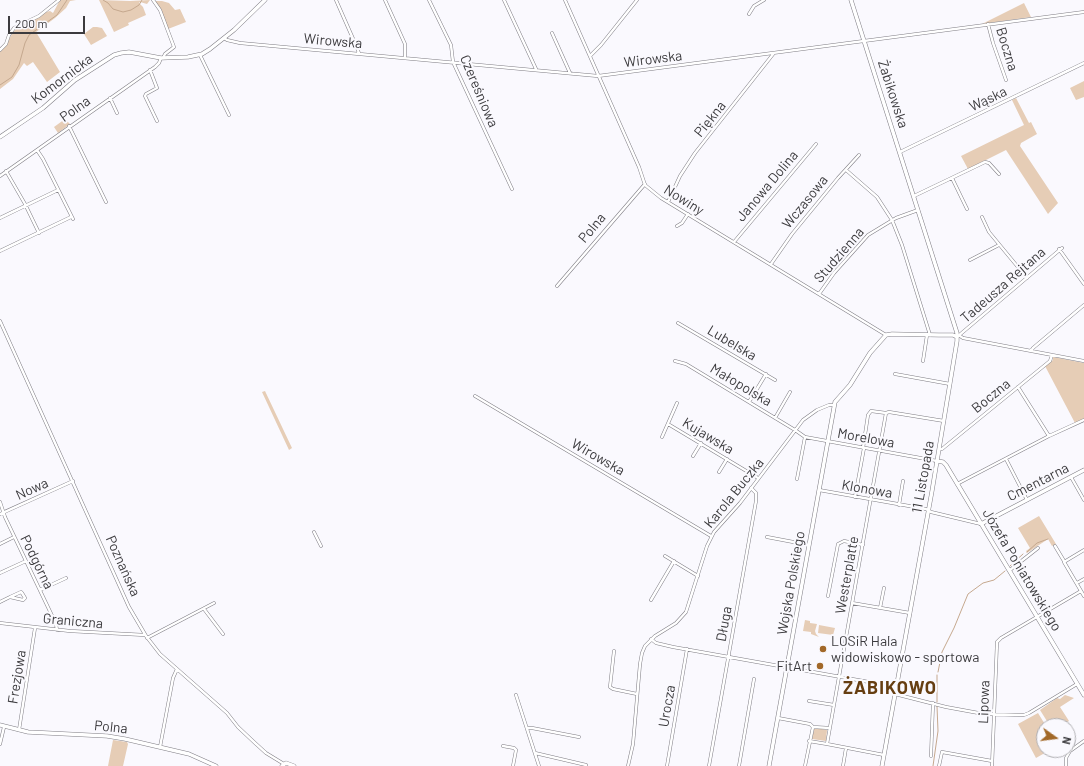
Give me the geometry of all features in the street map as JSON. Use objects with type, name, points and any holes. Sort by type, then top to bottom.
[{"type":"street","points":[[0,50],[6,44],[9,35],[14,28],[39,16],[59,0]]},
{"type":"street","name":"Polna","points":[[0,176],[150,70],[159,63],[165,54],[174,48],[160,10],[153,0]]},
{"type":"street","name":"Komornicka","points":[[0,137],[45,107],[79,77],[115,55],[123,52],[162,58],[190,57],[200,55],[224,38],[265,0]]},
{"type":"street","points":[[336,0],[358,50],[358,54]]},
{"type":"street","points":[[385,0],[405,44],[405,58]]},
{"type":"street","name":"Czereśniowa","points":[[429,0],[450,45],[453,62],[512,189]]},
{"type":"street","points":[[504,0],[536,70]]},
{"type":"street","name":"Nowiny","points":[[565,0],[639,167],[645,184],[655,194],[886,335]]},
{"type":"street","points":[[590,56],[637,0]]},
{"type":"street","points":[[749,14],[754,6],[764,0]]},
{"type":"street","name":"Żabikowska","points":[[850,0],[914,196]]},
{"type":"street","name":"Wirowska","points":[[224,38],[240,43],[598,76],[1084,12]]},
{"type":"street","name":"Boczna","points":[[988,24],[992,43],[1006,80]]},
{"type":"street","points":[[552,33],[571,73]]},
{"type":"street","name":"Piękna","points":[[668,202],[682,173],[695,153],[774,53]]},
{"type":"street","points":[[200,55],[229,115]]},
{"type":"street","name":"Wąska","points":[[900,152],[1084,63]]},
{"type":"street","points":[[150,70],[157,88],[145,96],[157,121]]},
{"type":"street","points":[[110,98],[117,113]]},
{"type":"street","points":[[70,126],[106,202]]},
{"type":"street","name":"Janowa Dolina","points":[[734,242],[816,144]]},
{"type":"street","points":[[0,251],[72,218],[37,150]]},
{"type":"street","name":"Wczasowa","points":[[771,264],[792,234],[859,155]]},
{"type":"street","points":[[914,196],[987,162],[999,174]]},
{"type":"street","points":[[846,170],[877,197],[892,220],[901,241],[929,335],[923,361]]},
{"type":"street","points":[[6,171],[39,232]]},
{"type":"street","points":[[952,178],[967,209]]},
{"type":"street","name":"Polna","points":[[559,286],[645,184]]},
{"type":"street","points":[[0,218],[58,190]]},
{"type":"street","name":"11 Listopada","points":[[882,766],[958,341],[957,330],[914,196]]},
{"type":"street","name":"Studzienna","points":[[819,294],[834,272],[859,243],[874,230],[892,220],[918,210]]},
{"type":"street","points":[[677,226],[682,223],[688,214]]},
{"type":"street","points":[[982,217],[988,230],[999,245],[1027,278]]},
{"type":"street","points":[[970,260],[999,245]]},
{"type":"street","name":"Tadeusza Rejtana","points":[[958,336],[1060,248],[1084,284]]},
{"type":"street","points":[[1031,351],[1084,305]]},
{"type":"street","name":"Poznańska","points":[[0,321],[129,607],[145,635],[160,654],[228,714],[238,727],[258,746],[283,765],[287,764],[294,766]]},
{"type":"street","name":"Lubelska","points":[[678,323],[775,380]]},
{"type":"street","points":[[832,405],[850,385],[870,353],[886,335],[953,335],[1084,361]]},
{"type":"street","name":"Boczna","points":[[939,450],[1050,361],[1052,355]]},
{"type":"street","name":"Małopolska","points":[[675,361],[686,364],[795,430]]},
{"type":"street","points":[[750,402],[766,374]]},
{"type":"street","points":[[895,374],[950,384]]},
{"type":"street","points":[[1018,387],[1049,436]]},
{"type":"street","points":[[775,418],[790,392]]},
{"type":"street","name":"Wirowska","points":[[475,396],[712,536]]},
{"type":"street","points":[[662,437],[677,403]]},
{"type":"street","name":"Karola Buczka","points":[[628,766],[633,746],[641,656],[645,646],[651,639],[671,627],[682,618],[689,607],[706,550],[712,536],[795,430],[809,415],[832,405]]},
{"type":"street","name":"Wojska Polskiego","points":[[769,766],[819,490],[832,405]]},
{"type":"street","points":[[855,497],[869,412],[890,412],[944,421]]},
{"type":"street","name":"Westerplatte","points":[[827,744],[886,413]]},
{"type":"street","points":[[957,484],[1049,436],[1084,420]]},
{"type":"street","name":"Kujawska","points":[[668,424],[758,478]]},
{"type":"street","points":[[795,430],[804,438],[797,479]]},
{"type":"street","name":"Morelowa","points":[[804,438],[937,461]]},
{"type":"street","points":[[693,456],[700,443]]},
{"type":"street","points":[[719,472],[727,459]]},
{"type":"street","points":[[1006,459],[1027,500]]},
{"type":"street","name":"Józefa Poniatowskiego","points":[[937,461],[943,462],[946,465],[1084,695]]},
{"type":"street","name":"Cmentarna","points":[[981,524],[1084,470]]},
{"type":"street","points":[[1071,477],[1084,500]]},
{"type":"street","points":[[899,505],[903,480]]},
{"type":"street","name":"Nowa","points":[[2,514],[73,481]]},
{"type":"street","name":"Długa","points":[[709,766],[756,501],[756,493],[751,488]]},
{"type":"street","name":"Klonowa","points":[[819,490],[928,510],[981,524]]},
{"type":"street","name":"Podgórna","points":[[0,502],[2,514],[40,590],[56,624],[57,630]]},
{"type":"street","points":[[314,532],[321,546]]},
{"type":"street","points":[[0,544],[14,537]]},
{"type":"street","points":[[767,537],[809,545]]},
{"type":"street","points":[[828,596],[838,544],[842,541],[863,545]]},
{"type":"street","points":[[1055,546],[1084,596]]},
{"type":"street","points":[[1010,570],[1038,548]]},
{"type":"street","points":[[1064,561],[1084,550]]},
{"type":"street","points":[[665,556],[698,576]]},
{"type":"street","points":[[0,573],[26,561]]},
{"type":"street","points":[[651,600],[674,561]]},
{"type":"street","points":[[40,590],[66,578]]},
{"type":"street","points":[[1077,583],[1084,579]]},
{"type":"street","points":[[880,608],[884,588]]},
{"type":"street","name":"Lipowa","points":[[992,766],[997,642],[1037,616],[1081,591]]},
{"type":"street","points":[[0,602],[10,597],[21,592],[25,598],[23,600],[10,597]]},
{"type":"street","points":[[147,638],[214,603]]},
{"type":"street","points":[[852,603],[910,613]]},
{"type":"street","points":[[204,609],[223,634]]},
{"type":"street","name":"Graniczna","points":[[0,623],[57,630],[120,635],[145,635]]},
{"type":"street","name":"Frezjowa","points":[[19,730],[35,628]]},
{"type":"street","points":[[651,639],[656,643],[896,687]]},
{"type":"street","name":"Urocza","points":[[666,766],[687,649]]},
{"type":"street","points":[[614,651],[610,687],[637,694]]},
{"type":"street","points":[[160,748],[173,678],[177,669]]},
{"type":"street","points":[[738,766],[754,679]]},
{"type":"street","points":[[895,694],[979,713],[1027,714],[1077,684]]},
{"type":"street","points":[[516,695],[539,766]]},
{"type":"street","points":[[809,701],[834,705]]},
{"type":"street","points":[[931,756],[933,703]]},
{"type":"street","points":[[778,718],[810,724],[813,727],[830,728]]},
{"type":"street","points":[[0,744],[2,726]]},
{"type":"street","name":"Polna","points":[[2,726],[19,730],[60,734],[110,736],[132,740],[191,755],[216,766]]},
{"type":"street","points":[[805,766],[813,727]]},
{"type":"street","points":[[527,728],[579,737]]},
{"type":"street","points":[[1066,766],[1066,758],[1070,750],[1084,740]]},
{"type":"street","points":[[809,741],[884,755]]},
{"type":"street","points":[[503,746],[514,748],[516,750],[513,766]]},
{"type":"street","points":[[843,766],[846,748]]},
{"type":"street","points":[[939,766],[942,752],[992,761]]},
{"type":"street","points":[[535,753],[586,765]]},
{"type":"shaded area","points":[[60,0],[76,0],[70,1],[66,8],[36,32],[60,72],[47,82],[33,62],[27,66],[24,63],[13,79],[0,89],[0,51],[5,47],[13,32],[19,26],[39,17],[46,12],[50,11],[53,13]]},
{"type":"shaded area","points":[[99,0],[150,0],[147,4],[139,3],[143,7],[146,15],[128,23],[129,25],[114,32]]},
{"type":"shaded area","points":[[155,1],[169,3],[175,10],[180,9],[186,22],[168,29]]},
{"type":"shaded area","points":[[1024,3],[1031,17],[982,24]]},
{"type":"shaded area","points":[[93,27],[102,28],[107,36],[91,45],[84,34]]},
{"type":"shaded area","points":[[1084,81],[1084,97],[1076,100],[1070,88]]},
{"type":"shaded area","points":[[1016,98],[1029,123],[1031,122],[1037,134],[1021,143],[1020,146],[1058,203],[1048,214],[1006,150],[968,169],[961,156],[1024,125],[1012,100]]},
{"type":"shaded area","points":[[65,119],[70,124],[58,133],[54,127]]},
{"type":"shaded area","points":[[1053,357],[1084,363],[1084,419],[1075,423],[1045,366],[1053,360]]},
{"type":"shaded area","points":[[265,391],[292,448],[289,450],[262,392]]},
{"type":"shaded area","points":[[1039,516],[1056,544],[1052,546],[1048,539],[1027,553],[1026,551],[1030,548],[1018,528]]},
{"type":"shaded area","points":[[805,620],[810,621],[810,623],[817,624],[815,631],[819,637],[811,634],[811,632],[803,631]]},
{"type":"shaded area","points":[[819,625],[835,628],[833,635],[818,633]]},
{"type":"shaded area","points":[[1065,695],[1074,698],[1060,707],[1067,718],[1045,718],[1040,710],[1057,698],[1060,699]]},
{"type":"shaded area","points":[[1038,713],[1041,718],[1036,718],[1036,758],[1018,724]]},
{"type":"shaded area","points":[[814,729],[827,730],[826,741],[812,739]]},
{"type":"shaded area","points":[[113,740],[127,742],[128,744],[123,766],[108,766]]},
{"type":"waterway","points":[[0,85],[12,77],[19,65],[25,43],[29,35],[57,15],[67,0]]},
{"type":"waterway","points":[[103,0],[113,9],[123,12],[131,10],[139,5],[142,0]]},
{"type":"waterway","points":[[1027,552],[1037,543],[1048,539]]},
{"type":"waterway","points":[[1010,566],[1023,554]]},
{"type":"waterway","points":[[938,672],[942,652],[968,594],[983,583],[994,580],[1005,571]]},
{"type":"waterway","points":[[937,675],[937,702]]},
{"type":"waterway","points":[[933,766],[938,731],[937,706]]},
{"type":"place","name":"LOSiR Hala widowiskowo - sportowa","points":[[823,649]]},
{"type":"place","name":"FitArt","points":[[820,666]]},
{"type":"district","name":"ŻABIKOWO","points":[[890,688]]}]
